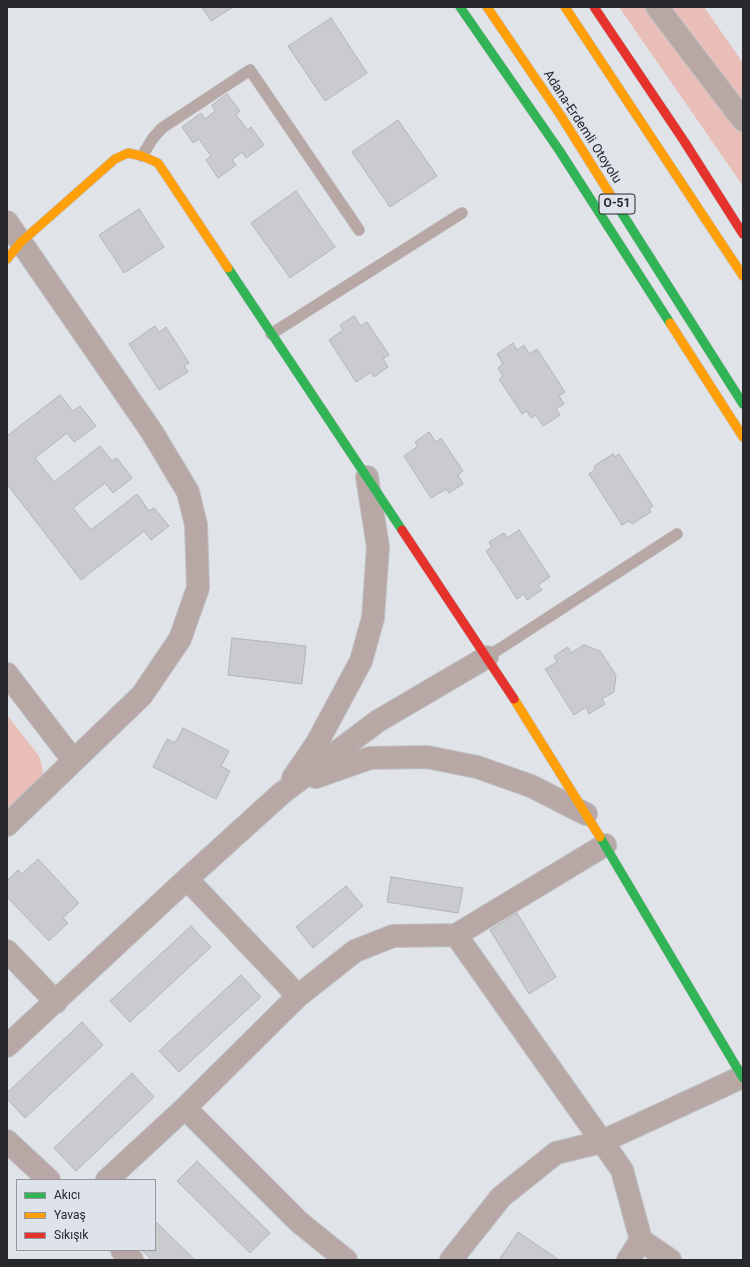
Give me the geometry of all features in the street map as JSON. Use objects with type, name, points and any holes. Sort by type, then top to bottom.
[{"type":"main road","points":[[460,7],[559,150],[743,437]]},
{"type":"main road","name":"Adana-Erdemli Otoyolu","points":[[487,7],[561,116],[743,404]]},
{"type":"main road","points":[[565,7],[743,276]]},
{"type":"main road","points":[[594,7],[743,234]]},
{"type":"main road","points":[[7,259],[21,242],[115,159],[128,153],[142,156],[158,164],[487,657],[586,814],[743,1077]]},
{"type":"street","points":[[657,7],[743,120]]},
{"type":"street","points":[[7,222],[152,432],[188,492],[196,525],[198,588],[180,639],[142,695],[7,825]]},
{"type":"street","points":[[282,793],[317,742],[361,661],[373,618],[378,547],[366,477]]},
{"type":"street","points":[[7,1046],[56,1002],[187,878],[282,793],[378,721],[487,657]]},
{"type":"street","points":[[7,674],[73,760]]},
{"type":"street","points":[[282,793],[324,773],[370,758],[427,757],[477,767],[531,786],[586,814]]},
{"type":"street","points":[[108,1179],[185,1108],[298,996],[355,951],[393,936],[456,935],[605,846]]},
{"type":"street","points":[[187,878],[298,996]]},
{"type":"street","points":[[456,935],[622,1170],[641,1240],[670,1260]]},
{"type":"street","points":[[7,950],[56,1002]]},
{"type":"street","points":[[451,1260],[501,1197],[556,1153],[601,1142],[743,1077]]},
{"type":"street","points":[[185,1108],[299,1222],[346,1260]]},
{"type":"street","points":[[7,1141],[48,1179]]},
{"type":"street","points":[[628,1260],[641,1240]]},
{"type":"street","points":[[123,1251],[132,1260]]},
{"type":"lane","points":[[142,156],[153,138],[162,128],[250,70],[359,230]]},
{"type":"lane","points":[[271,334],[462,213]]},
{"type":"lane","points":[[487,657],[677,534]]},
{"type":"shaded area","points":[[619,7],[704,7],[743,63],[743,186]]},
{"type":"shaded area","points":[[7,715],[39,756],[46,782],[7,819]]},
{"type":"building","points":[[202,7],[233,7],[211,21]]},
{"type":"building","points":[[331,18],[367,73],[325,101],[288,46]]},
{"type":"building","points":[[227,94],[240,111],[236,115],[248,130],[251,127],[264,145],[246,158],[242,152],[232,160],[236,165],[218,178],[206,160],[211,156],[199,139],[193,143],[182,127],[201,113],[205,119],[215,111],[212,105]]},
{"type":"building","points":[[398,120],[437,176],[390,207],[352,152]]},
{"type":"building","points":[[296,191],[335,247],[290,278],[251,223]]},
{"type":"building","points":[[139,209],[164,247],[124,273],[99,235]]},
{"type":"building","points":[[354,316],[361,326],[367,322],[389,355],[383,359],[388,367],[374,377],[371,372],[356,382],[329,340],[343,330],[340,325]]},
{"type":"building","points":[[155,326],[159,332],[166,327],[189,363],[184,366],[188,372],[159,390],[129,344]]},
{"type":"building","points":[[513,343],[517,350],[524,345],[529,354],[537,349],[565,392],[559,396],[564,404],[556,409],[560,415],[543,426],[536,415],[531,418],[527,411],[522,414],[499,379],[503,376],[498,368],[503,364],[497,354]]},
{"type":"building","points":[[60,395],[73,411],[80,406],[96,426],[74,442],[67,433],[35,458],[54,482],[100,446],[112,461],[117,458],[132,478],[113,493],[105,483],[73,508],[91,530],[137,494],[149,511],[154,508],[169,526],[151,540],[144,531],[81,580],[7,484],[7,436]]},
{"type":"building","points":[[429,432],[436,442],[441,438],[463,471],[458,475],[463,484],[449,493],[446,489],[431,498],[404,456],[418,446],[415,442]]},
{"type":"building","points":[[613,454],[615,457],[619,454],[653,506],[649,509],[651,512],[632,524],[629,521],[622,525],[589,474],[595,469],[594,466]]},
{"type":"building","points":[[519,530],[550,577],[538,585],[542,590],[527,600],[524,594],[517,599],[486,551],[492,547],[489,542],[504,533],[507,538]]},
{"type":"building","points":[[232,638],[306,646],[302,684],[228,675]]},
{"type":"building","points":[[584,645],[600,651],[616,675],[614,692],[602,699],[605,704],[589,714],[586,707],[574,715],[545,669],[557,662],[554,656],[568,647],[571,653]]},
{"type":"building","points":[[183,728],[229,751],[221,766],[230,771],[216,799],[153,767],[167,739],[175,743]]},
{"type":"building","points":[[38,859],[79,903],[63,918],[68,923],[49,941],[7,897],[7,881],[18,870],[22,874]]},
{"type":"building","points":[[391,877],[463,888],[458,913],[387,902]]},
{"type":"building","points":[[346,886],[363,906],[313,948],[296,927]]},
{"type":"building","points":[[517,913],[556,977],[529,994],[490,930]]},
{"type":"building","points":[[191,926],[211,947],[130,1022],[110,1001]]},
{"type":"building","points":[[241,975],[261,997],[179,1072],[159,1051]]},
{"type":"building","points":[[82,1022],[103,1045],[25,1118],[7,1099],[7,1093]]},
{"type":"building","points":[[132,1073],[154,1097],[76,1171],[54,1148]]},
{"type":"building","points":[[197,1161],[270,1233],[250,1253],[177,1181]]},
{"type":"building","points":[[156,1222],[195,1260],[152,1260],[143,1251],[156,1251]]},
{"type":"building","points":[[518,1232],[559,1260],[499,1260]]},
{"type":"traffic: fast","points":[[460,7],[559,150],[670,323]]},
{"type":"traffic: fast","points":[[618,207],[743,404]]},
{"type":"traffic: fast","points":[[228,268],[402,530]]},
{"type":"traffic: fast","points":[[600,837],[743,1078]]},
{"type":"traffic: slow","points":[[487,7],[561,116],[618,207]]},
{"type":"traffic: slow","points":[[565,7],[743,276]]},
{"type":"traffic: slow","points":[[7,259],[21,242],[115,159],[128,153],[142,156],[158,163],[228,268]]},
{"type":"traffic: slow","points":[[670,323],[743,437]]},
{"type":"traffic: slow","points":[[514,699],[600,837]]},
{"type":"traffic: jam","points":[[594,7],[684,141],[743,234]]},
{"type":"traffic: jam","points":[[402,530],[514,699]]}]
